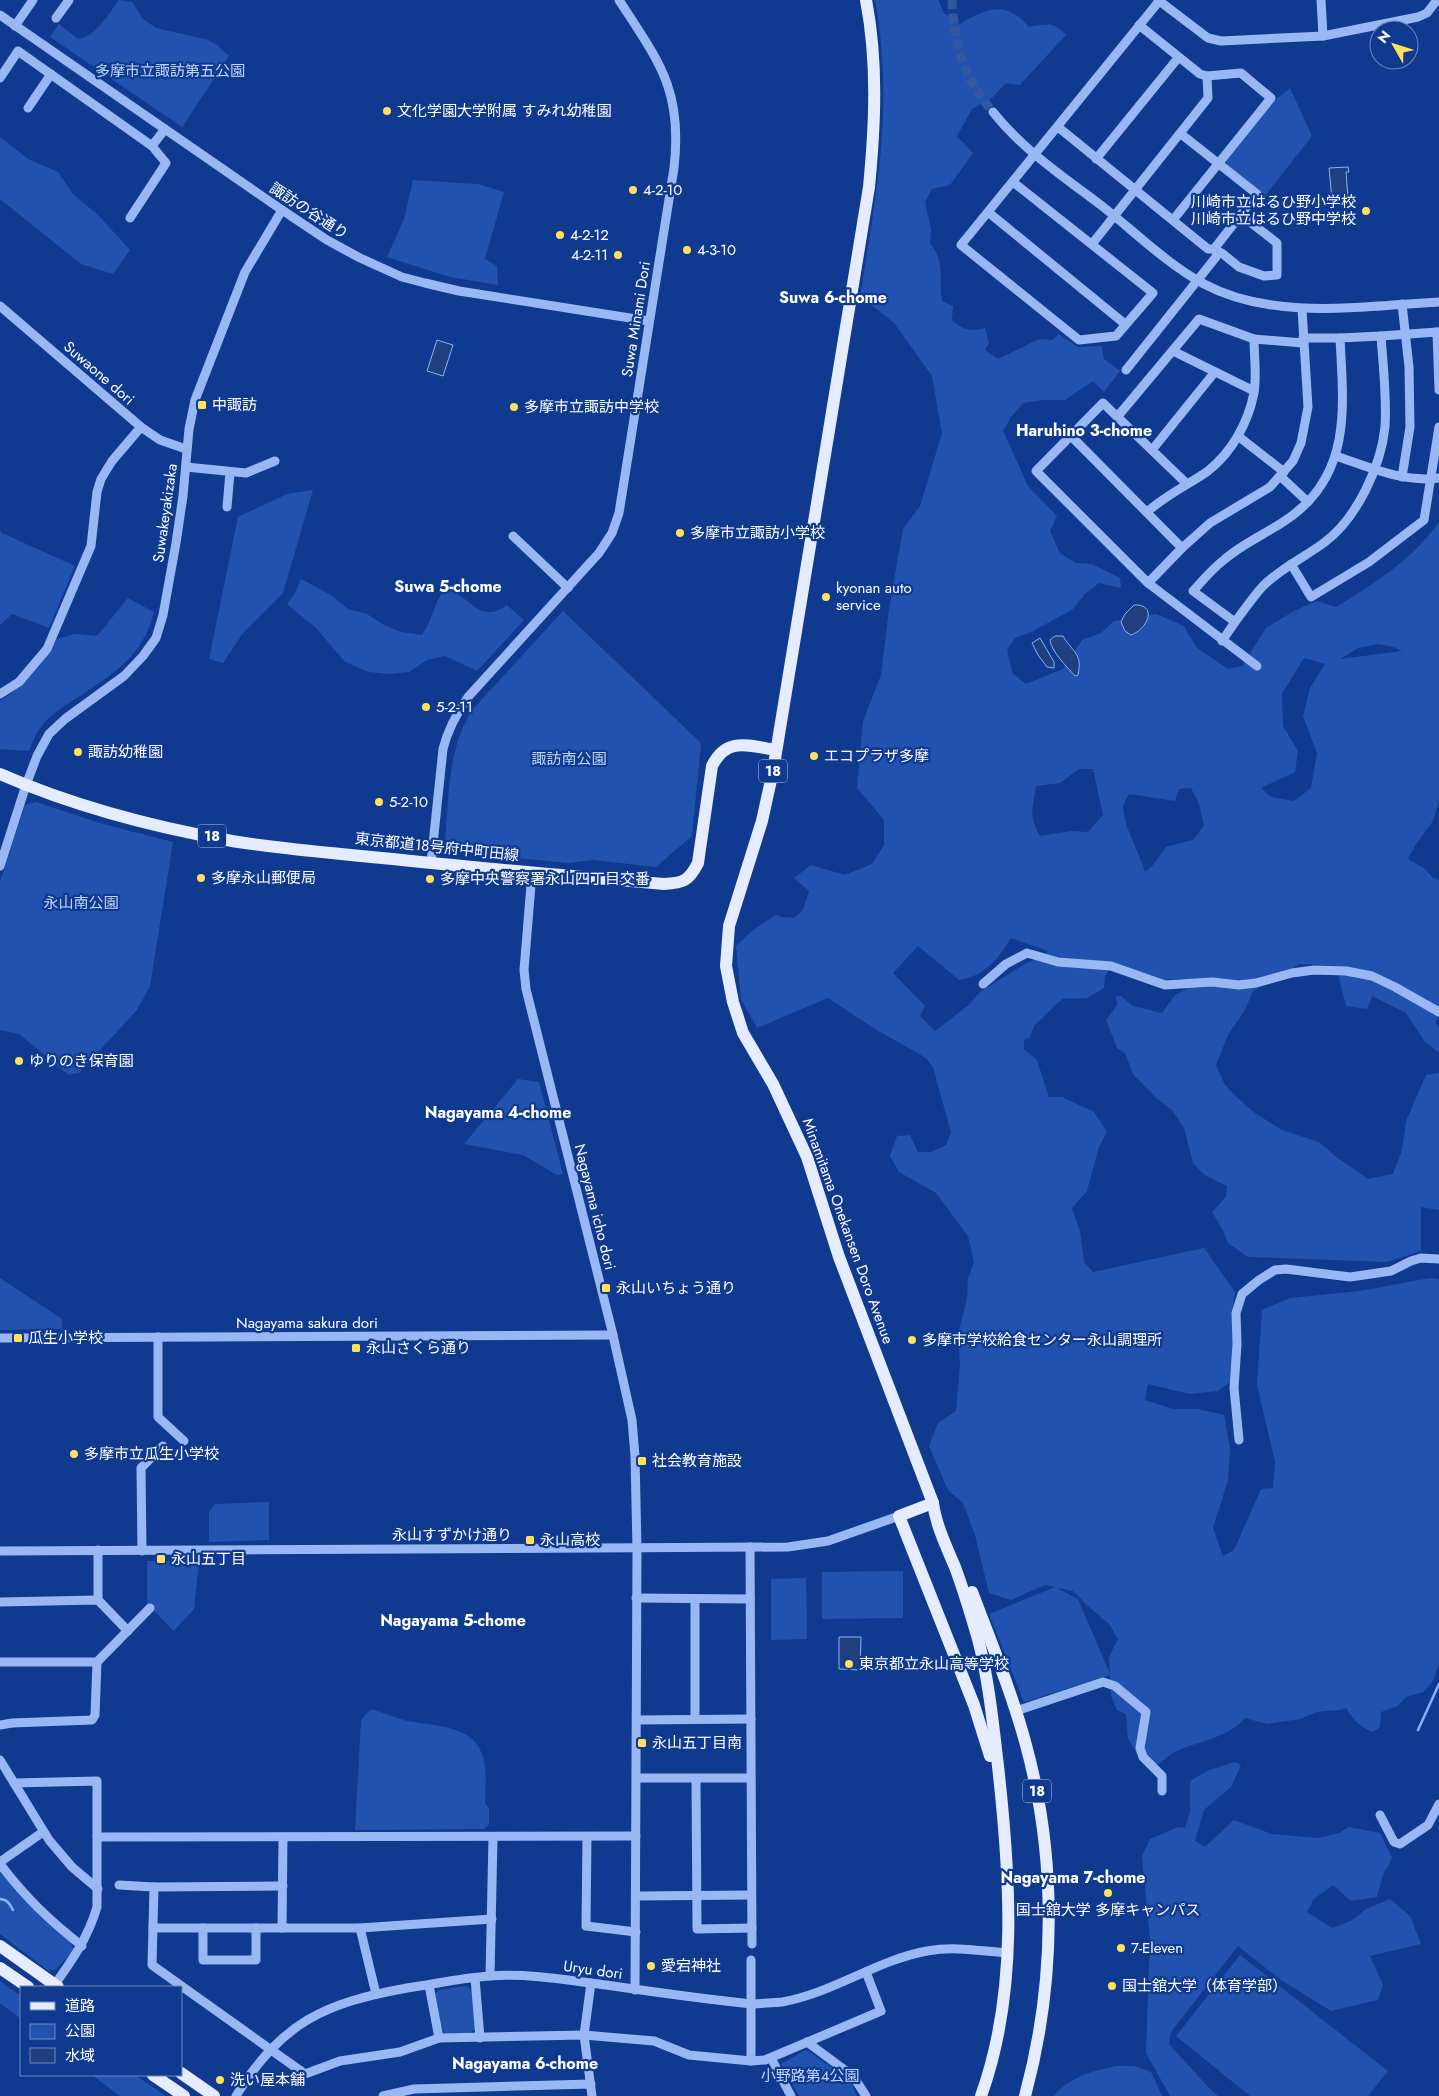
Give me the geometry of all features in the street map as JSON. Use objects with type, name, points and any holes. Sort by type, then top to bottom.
[{"type":"main road","name":"Minamitama Onekansen Doro Avenue","points":[[866,0],[873,46],[875,110],[869,187],[776,750],[762,821],[729,926],[726,966],[731,994],[743,1033],[773,1084],[804,1150],[840,1257],[933,1503],[935,1517],[964,1593],[978,1641],[987,1683],[1001,1798],[1009,1890],[1008,1953],[1001,2016],[995,2048],[981,2096]]},
{"type":"main road","name":"東京都道18号府中町田線","points":[[0,774],[26,785],[143,822],[232,841],[532,873],[675,884],[692,875],[698,863],[712,766],[716,756],[722,750],[741,744],[776,750]]},
{"type":"main road","name":"Minamitama Onekansen Doro Avenue","points":[[933,1503],[941,1514],[1016,1711],[1038,1799],[1044,1836],[1048,1900],[1045,1990],[1039,2033],[1025,2096]]},
{"type":"main road","points":[[933,1503],[900,1516],[983,1729],[1001,1798]]},
{"type":"main road","points":[[0,1946],[55,1986]]},
{"type":"main road","points":[[0,1968],[27,1986]]},
{"type":"main road","points":[[182,2074],[214,2096]]},
{"type":"main road","points":[[154,2076],[184,2096]]},
{"type":"street","points":[[16,26],[33,0]]},
{"type":"street","points":[[56,18],[69,0]]},
{"type":"street","name":"Suwa Minami Dori","points":[[431,863],[443,749],[446,734],[455,715],[468,697],[603,548],[612,533],[620,513],[674,168],[677,134],[672,95],[661,68],[619,0]]},
{"type":"street","points":[[1013,182],[1153,293],[1116,336],[1079,340],[961,245],[1159,0],[1208,38],[1221,41],[1323,36],[1418,17],[1427,13],[1437,0]]},
{"type":"street","points":[[1321,0],[1323,36]]},
{"type":"street","name":"諏訪の谷通り","points":[[0,15],[282,210],[327,240],[360,258],[425,284],[649,322]]},
{"type":"street","points":[[1139,25],[1200,74],[1207,76],[1241,73],[1271,98],[1173,220]]},
{"type":"street","points":[[0,78],[18,51],[152,146],[166,163],[130,218]]},
{"type":"street","points":[[1096,158],[1178,58]]},
{"type":"street","points":[[28,108],[51,74]]},
{"type":"street","points":[[1092,244],[1208,98],[1207,76]]},
{"type":"street","points":[[993,112],[1005,127],[1035,154],[1198,280],[1217,290],[1240,299],[1265,305],[1302,309],[1439,302]]},
{"type":"street","points":[[1058,127],[1208,249],[1223,254],[1239,267],[1264,276],[1277,275],[1277,243],[1241,215]]},
{"type":"street","points":[[152,146],[165,129]]},
{"type":"street","points":[[1126,370],[1216,257],[1215,251],[1257,194],[1180,134]]},
{"type":"street","name":"Suwakeyakizaka","points":[[0,866],[26,785],[43,745],[56,726],[124,676],[143,656],[156,638],[163,615],[176,543],[186,467],[186,450],[195,400],[212,352],[245,272],[282,210]]},
{"type":"street","points":[[988,212],[1125,324]]},
{"type":"street","points":[[1402,304],[1409,367],[1410,427],[1402,477]]},
{"type":"street","name":"Suwaone dori","points":[[0,306],[141,427],[160,440],[186,450]]},
{"type":"street","points":[[1148,583],[1182,548],[1210,523],[1270,487],[1293,461],[1305,430],[1308,407],[1302,309]]},
{"type":"street","points":[[1118,416],[1198,320],[1254,339],[1303,340],[1438,332],[1439,390]]},
{"type":"street","points":[[1222,641],[1263,586],[1291,564],[1326,541],[1356,507],[1366,490],[1374,469],[1385,427],[1381,336]]},
{"type":"street","points":[[1235,622],[1192,591],[1225,558],[1289,518],[1308,502],[1327,476],[1336,456],[1344,414],[1340,338]]},
{"type":"street","points":[[1147,512],[1208,470],[1226,454],[1238,436],[1248,416],[1254,391],[1254,339]]},
{"type":"street","points":[[1173,351],[1214,373],[1254,391]]},
{"type":"street","points":[[1152,450],[1214,373]]},
{"type":"street","points":[[1187,484],[1103,403],[1036,471],[1148,583],[1257,666]]},
{"type":"street","points":[[0,694],[19,682],[47,649],[91,546],[97,492],[101,479],[112,461],[141,427]]},
{"type":"street","points":[[1291,564],[1311,597],[1369,562],[1424,520],[1434,479],[1439,427]]},
{"type":"street","points":[[1071,436],[1182,548]]},
{"type":"street","points":[[1238,436],[1282,474],[1308,502]]},
{"type":"street","points":[[1336,456],[1402,477],[1434,479]]},
{"type":"street","points":[[186,467],[246,473],[275,461]]},
{"type":"street","points":[[227,508],[230,472]]},
{"type":"street","points":[[513,536],[568,588]]},
{"type":"street","name":"Nagayama icho dori","points":[[532,873],[524,970],[526,989],[613,1335],[632,1420],[635,1456],[637,1548],[635,1990]]},
{"type":"street","points":[[983,984],[1006,964],[1027,954],[1058,962],[1111,966],[1165,985],[1212,982],[1247,984],[1292,972],[1332,970],[1372,976],[1439,1012]]},
{"type":"street","points":[[1239,1440],[1234,1388],[1237,1344],[1236,1314],[1242,1294],[1258,1280],[1275,1270],[1286,1268],[1350,1277],[1391,1271],[1421,1258],[1439,1259]]},
{"type":"street","name":"Nagayama sakura dori","points":[[0,1338],[613,1335]]},
{"type":"street","points":[[158,1337],[158,1417],[184,1441]]},
{"type":"street","points":[[142,1551],[141,1468],[163,1446]]},
{"type":"street","name":"永山すずかけ通り","points":[[0,1551],[788,1547],[828,1541],[900,1516]]},
{"type":"street","points":[[750,1547],[752,1944]]},
{"type":"street","points":[[98,1550],[98,1600],[128,1630]]},
{"type":"street","points":[[636,1598],[750,1599]]},
{"type":"street","points":[[695,1599],[695,1719]]},
{"type":"street","points":[[0,1602],[98,1600]]},
{"type":"street","points":[[0,1725],[92,1720],[95,1715],[97,1662],[150,1608]]},
{"type":"street","points":[[0,1662],[97,1662]]},
{"type":"street","points":[[1016,1711],[1103,1682],[1115,1686],[1146,1712],[1140,1748],[1142,1757],[1162,1776],[1162,1791]]},
{"type":"street","points":[[637,1720],[751,1719]]},
{"type":"street","points":[[0,1760],[43,1832],[72,1867],[98,1890]]},
{"type":"street","points":[[637,1778],[750,1778]]},
{"type":"street","points":[[696,1779],[697,1929],[752,1928]]},
{"type":"street","points":[[14,1783],[97,1781],[97,1907],[92,1925],[82,1946],[55,1986]]},
{"type":"street","points":[[1380,1814],[1394,1842],[1400,1844],[1428,1825],[1439,1804]]},
{"type":"street","points":[[43,1832],[0,1863],[48,1919],[82,1946]]},
{"type":"street","points":[[97,1837],[587,1838],[636,1836]]},
{"type":"street","points":[[282,1928],[283,1838]]},
{"type":"street","points":[[490,1976],[493,1838]]},
{"type":"street","points":[[587,1838],[586,1926],[636,1932]]},
{"type":"street","points":[[119,1885],[154,1887],[283,1886]]},
{"type":"street","points":[[154,1887],[152,1965],[181,1986]]},
{"type":"street","points":[[636,1896],[751,1895]]},
{"type":"street","points":[[152,1928],[360,1928],[492,1919]]},
{"type":"street","points":[[203,1928],[203,1960],[256,1960],[256,1928]]},
{"type":"street","points":[[360,1928],[376,1994]]},
{"type":"street","name":"Uryu dori","points":[[236,2096],[247,2077],[284,2035],[318,2014],[354,1999],[376,1994],[490,1976],[538,1977],[752,2004],[783,2002],[901,1958],[929,1950],[965,1949],[1008,1953]]},
{"type":"street","points":[[751,1960],[752,2061]]},
{"type":"street","points":[[182,1987],[305,2074],[340,2061],[400,2052],[438,2038],[584,2035],[654,2041],[689,2055],[752,2061],[771,2058],[881,2011],[866,1972]]},
{"type":"street","points":[[475,1978],[480,2038]]},
{"type":"street","points":[[591,1983],[584,2035],[592,2096]]},
{"type":"street","points":[[428,1985],[438,2038]]},
{"type":"street","points":[[807,2042],[853,2076],[866,2096]]},
{"type":"street","points":[[771,2058],[791,2096]]},
{"type":"street","points":[[383,2096],[414,2089],[591,2084]]},
{"type":"green space","name":"多摩市立諏訪第五公園","points":[[119,0],[132,2],[143,19],[156,28],[208,40],[229,56],[182,127],[50,37],[59,24],[78,39],[91,34],[102,24]]},
{"type":"green space","points":[[875,0],[938,0],[944,13],[960,24],[988,11],[1004,10],[1021,18],[1029,27],[1049,25],[1057,27],[1066,35],[1020,85],[1006,83],[992,98],[972,109],[957,136],[973,153],[950,185],[932,189],[925,202],[931,229],[930,243],[935,250],[940,264],[942,301],[953,306],[952,320],[959,326],[971,330],[985,328],[989,343],[985,350],[998,359],[1039,339],[1052,340],[1059,334],[1078,347],[1102,346],[1104,359],[1120,371],[1104,392],[1093,381],[1065,400],[1042,400],[1023,403],[1011,417],[1003,431],[1028,486],[1057,516],[1050,531],[1060,553],[1076,563],[1092,564],[1120,578],[1121,588],[1099,583],[1085,594],[1072,610],[1029,633],[1015,638],[1007,650],[1013,674],[1026,684],[1063,669],[1082,640],[1101,633],[1114,621],[1156,614],[1184,626],[1196,647],[1228,669],[1242,666],[1266,628],[1294,611],[1317,601],[1336,607],[1392,570],[1417,548],[1439,522],[1439,801],[1433,821],[1416,844],[1408,859],[1425,869],[1433,878],[1439,880],[1439,1016],[1435,1022],[1439,1028],[1439,1051],[1425,1042],[1406,1013],[1372,996],[1367,1009],[1346,1006],[1336,966],[1300,964],[1253,991],[1245,1010],[1228,1035],[1216,1065],[1224,1083],[1233,1094],[1255,1113],[1282,1130],[1319,1142],[1335,1156],[1368,1179],[1393,1174],[1402,1150],[1406,1121],[1426,1075],[1439,1073],[1439,1210],[1421,1207],[1421,1251],[1387,1262],[1248,1257],[1228,1243],[1212,1212],[1226,1197],[1227,1186],[1205,1175],[1193,1163],[1184,1128],[1172,1110],[1156,1098],[1133,1074],[1125,1053],[1117,1048],[1106,1020],[1117,1005],[1116,996],[1121,996],[1133,1006],[1162,1013],[1175,995],[1187,989],[1186,979],[1154,980],[1114,963],[1105,976],[1104,988],[1087,998],[1062,999],[1034,1026],[1030,1037],[1024,1040],[1024,1049],[1037,1060],[1049,1097],[1062,1097],[1094,1112],[1107,1132],[1099,1147],[1087,1191],[1072,1208],[1080,1231],[1084,1262],[1093,1272],[1204,1248],[1235,1292],[1232,1334],[1238,1376],[1218,1391],[1190,1394],[1148,1384],[1145,1400],[1173,1409],[1198,1409],[1224,1415],[1230,1449],[1228,1480],[1213,1528],[1223,1556],[1234,1550],[1261,1489],[1273,1488],[1275,1462],[1257,1385],[1262,1310],[1290,1298],[1360,1291],[1430,1278],[1439,1279],[1439,1663],[1433,1681],[1423,1692],[1406,1697],[1398,1706],[1381,1712],[1380,1727],[1373,1732],[1357,1723],[1346,1708],[1317,1712],[1300,1719],[1267,1724],[1245,1718],[1238,1725],[1223,1734],[1176,1751],[1156,1766],[1138,1756],[1128,1738],[1126,1714],[1117,1710],[1111,1696],[1110,1675],[1024,1702],[989,1614],[1055,1587],[1045,1585],[1011,1600],[989,1593],[975,1535],[963,1503],[948,1490],[929,1446],[938,1423],[956,1411],[960,1365],[958,1334],[967,1298],[968,1278],[974,1262],[968,1236],[936,1193],[899,1172],[890,1156],[897,1136],[910,1135],[918,1152],[931,1152],[946,1145],[951,1132],[933,1068],[926,1058],[875,1029],[828,998],[757,1028],[741,999],[736,946],[754,929],[776,915],[794,918],[803,910],[809,891],[794,878],[811,865],[845,875],[872,864],[884,845],[884,820],[857,788],[863,721],[881,675],[889,609],[903,529],[920,506],[942,433],[932,376],[894,323],[860,296],[881,148],[883,76],[881,38]],"holes":[[[1378,644],[1394,647],[1402,651],[1340,659],[1358,648]],[[1304,658],[1325,664],[1310,688],[1303,716],[1317,753],[1311,788],[1294,801],[1271,797],[1261,788],[1295,772],[1298,751],[1283,726],[1282,694]],[[1079,769],[1093,769],[1103,815],[1088,832],[1071,831],[1040,836],[1033,816],[1036,786],[1060,783]],[[1191,788],[1199,804],[1204,826],[1193,840],[1166,847],[1152,866],[1145,872],[1126,825],[1124,803],[1129,794],[1175,801],[1179,789]],[[1011,938],[1048,951],[1045,955],[1023,965],[980,992],[970,1004],[935,1031],[920,1016],[925,1006],[893,973],[918,946],[959,980],[976,975],[990,965]],[[1057,1588],[1073,1591],[1109,1624],[1118,1639],[1109,1657],[1110,1674],[1078,1599]]]},
{"type":"green space","points":[[1290,88],[1312,136],[1265,196],[1227,166],[1226,160],[1274,101]]},
{"type":"green space","points":[[0,137],[28,159],[58,172],[73,194],[98,215],[130,250],[113,274],[81,264],[0,199]]},
{"type":"green space","points":[[413,180],[478,184],[504,192],[485,259],[497,266],[498,285],[450,277],[387,257],[404,219]]},
{"type":"green space","points":[[313,490],[283,593],[243,633],[223,663],[209,659],[238,517],[287,494]]},
{"type":"green space","points":[[0,530],[2,533],[75,566],[49,628],[12,614],[0,625]]},
{"type":"green space","points":[[301,579],[331,595],[348,609],[367,614],[384,625],[401,632],[422,635],[445,589],[454,592],[474,607],[488,612],[497,611],[507,605],[524,620],[477,671],[445,656],[427,660],[409,672],[389,674],[369,672],[345,662],[317,629],[287,604],[295,593]]},
{"type":"green space","points":[[128,598],[154,612],[143,640],[135,651],[105,679],[49,718],[37,733],[29,751],[0,749],[0,701],[32,674],[57,639],[75,634],[97,636]]},
{"type":"green space","name":"諏訪南公園","points":[[563,611],[701,743],[692,836],[656,867],[593,860],[568,863],[452,852],[445,843],[451,774],[458,740],[464,724],[473,709]]},
{"type":"green space","name":"永山南公園","points":[[36,802],[103,824],[173,842],[150,986],[137,1010],[79,1073],[69,1075],[19,1034],[0,1030],[0,882],[25,805]]},
{"type":"green space","points":[[518,1079],[539,1082],[563,1174],[557,1175],[523,1155],[464,1144]]},
{"type":"green space","points":[[0,1278],[62,1319],[62,1329],[0,1330]]},
{"type":"green space","points":[[269,1502],[269,1540],[209,1542],[209,1512],[215,1504]]},
{"type":"green space","points":[[147,1561],[199,1561],[194,1609],[174,1631],[147,1604]]},
{"type":"green space","points":[[903,1571],[903,1618],[822,1619],[822,1572]]},
{"type":"green space","points":[[806,1578],[807,1639],[771,1640],[771,1579]]},
{"type":"green space","points":[[371,1709],[404,1720],[452,1729],[463,1733],[473,1740],[480,1749],[485,1766],[485,1804],[489,1808],[489,1824],[484,1829],[355,1830],[361,1720]]},
{"type":"green space","points":[[1235,1762],[1241,1765],[1231,1787],[1204,1810],[1195,1841],[1205,1847],[1234,1820],[1272,1834],[1318,1838],[1339,1833],[1349,1827],[1380,1833],[1392,1858],[1383,1875],[1377,1897],[1351,1901],[1333,1885],[1314,1899],[1307,1912],[1332,1928],[1351,1921],[1366,1909],[1390,1899],[1410,1916],[1421,1944],[1370,1956],[1383,1985],[1378,2000],[1331,2011],[1281,1980],[1238,1946],[1171,2032],[1169,2044],[1218,2096],[1170,2096],[1146,2053],[1150,1938],[1142,1856],[1150,1839],[1178,1827],[1185,1828],[1190,1812],[1190,1781],[1209,1770]]},
{"type":"green space","points":[[0,1868],[70,1940],[74,1951],[56,1969],[49,1971],[0,1934]]},
{"type":"green space","points":[[1240,1955],[1388,2071],[1368,2096],[1250,2096],[1176,2036]]},
{"type":"green space","points":[[0,1981],[20,1995],[20,2018],[0,2003]]},
{"type":"green space","points":[[466,1986],[472,1990],[476,2028],[470,2033],[446,2034],[442,2029],[435,1994],[439,1990]]},
{"type":"green space","name":"小野路第4公園","points":[[806,2050],[850,2080],[857,2096],[799,2096],[781,2064]]},
{"type":"green space","points":[[1117,2066],[1134,2066],[1151,2072],[1162,2096],[1054,2096],[1074,2079]]},
{"type":"green space","points":[[93,2076],[136,2076],[166,2096],[120,2096]]},
{"type":"water","points":[[1348,167],[1349,172],[1346,172],[1348,199],[1332,200],[1329,168]]},
{"type":"water","points":[[437,340],[453,345],[443,376],[427,371]]},
{"type":"water","points":[[1134,605],[1146,608],[1148,617],[1142,628],[1131,635],[1125,631],[1121,622],[1125,614]]},
{"type":"water","points":[[1055,636],[1063,636],[1076,653],[1079,662],[1078,675],[1075,676],[1053,649],[1050,640]]},
{"type":"water","points":[[1040,638],[1054,662],[1054,668],[1047,667],[1032,643]]},
{"type":"water","points":[[839,1637],[861,1637],[860,1670],[839,1669]]},
{"type":"waterway","points":[[1418,1730],[1439,1684]]},
{"type":"waterway","points":[[0,1899],[8,1902],[13,1910]]},
{"type":"tunnel","points":[[952,0],[955,32],[962,60],[974,86],[993,112]]},
{"type":"place","name":"文化学園大学附属 すみれ幼稚園","points":[[387,111]]},
{"type":"place","name":"4-2-10","points":[[633,190]]},
{"type":"place","name":"川崎市立はるひ野小学校 川崎市立はるひ野中学校","points":[[1366,211]]},
{"type":"place","name":"4-2-12","points":[[560,235]]},
{"type":"place","name":"4-3-10","points":[[687,250]]},
{"type":"place","name":"4-2-11","points":[[618,255]]},
{"type":"place","name":"中諏訪","points":[[202,405]]},
{"type":"place","name":"多摩市立諏訪中学校","points":[[514,407]]},
{"type":"place","name":"多摩市立諏訪小学校","points":[[680,533]]},
{"type":"place","name":"kyonan auto service","points":[[826,597]]},
{"type":"place","name":"5-2-11","points":[[426,707]]},
{"type":"place","name":"諏訪幼稚園","points":[[78,752]]},
{"type":"place","name":"エコプラザ多摩","points":[[814,756]]},
{"type":"place","name":"5-2-10","points":[[379,802]]},
{"type":"place","name":"多摩永山郵便局","points":[[201,878]]},
{"type":"place","name":"多摩中央警察署永山四丁目交番","points":[[430,879]]},
{"type":"place","name":"ゆりのき保育園","points":[[19,1061]]},
{"type":"place","name":"永山いちょう通り","points":[[606,1288]]},
{"type":"place","name":"瓜生小学校","points":[[18,1338]]},
{"type":"place","name":"多摩市学校給食センター永山調理所","points":[[912,1340]]},
{"type":"place","name":"永山さくら通り","points":[[356,1348]]},
{"type":"place","name":"多摩市立瓜生小学校","points":[[74,1454]]},
{"type":"place","name":"社会教育施設","points":[[642,1461]]},
{"type":"place","name":"永山高校","points":[[530,1540]]},
{"type":"place","name":"永山五丁目","points":[[161,1559]]},
{"type":"place","name":"東京都立永山高等学校","points":[[849,1664]]},
{"type":"place","name":"永山五丁目南","points":[[642,1743]]},
{"type":"place","name":"国士舘大学 多摩キャンパス","points":[[1108,1893]]},
{"type":"place","name":"7-Eleven","points":[[1121,1948]]},
{"type":"place","name":"愛宕神社","points":[[651,1966]]},
{"type":"place","name":"国士舘大学（体育学部）","points":[[1112,1986]]},
{"type":"place","name":"洗い屋本舗","points":[[220,2080]]},
{"type":"district","name":"Suwa 6-chome","points":[[833,297]]},
{"type":"district","name":"Haruhino 3-chome","points":[[1084,430]]},
{"type":"district","name":"Suwa 5-chome","points":[[448,586]]},
{"type":"district","name":"Nagayama 4-chome","points":[[498,1112]]},
{"type":"district","name":"Nagayama 5-chome","points":[[453,1620]]},
{"type":"district","name":"Nagayama 7-chome","points":[[1073,1877]]},
{"type":"district","name":"Nagayama 6-chome","points":[[525,2063]]}]
